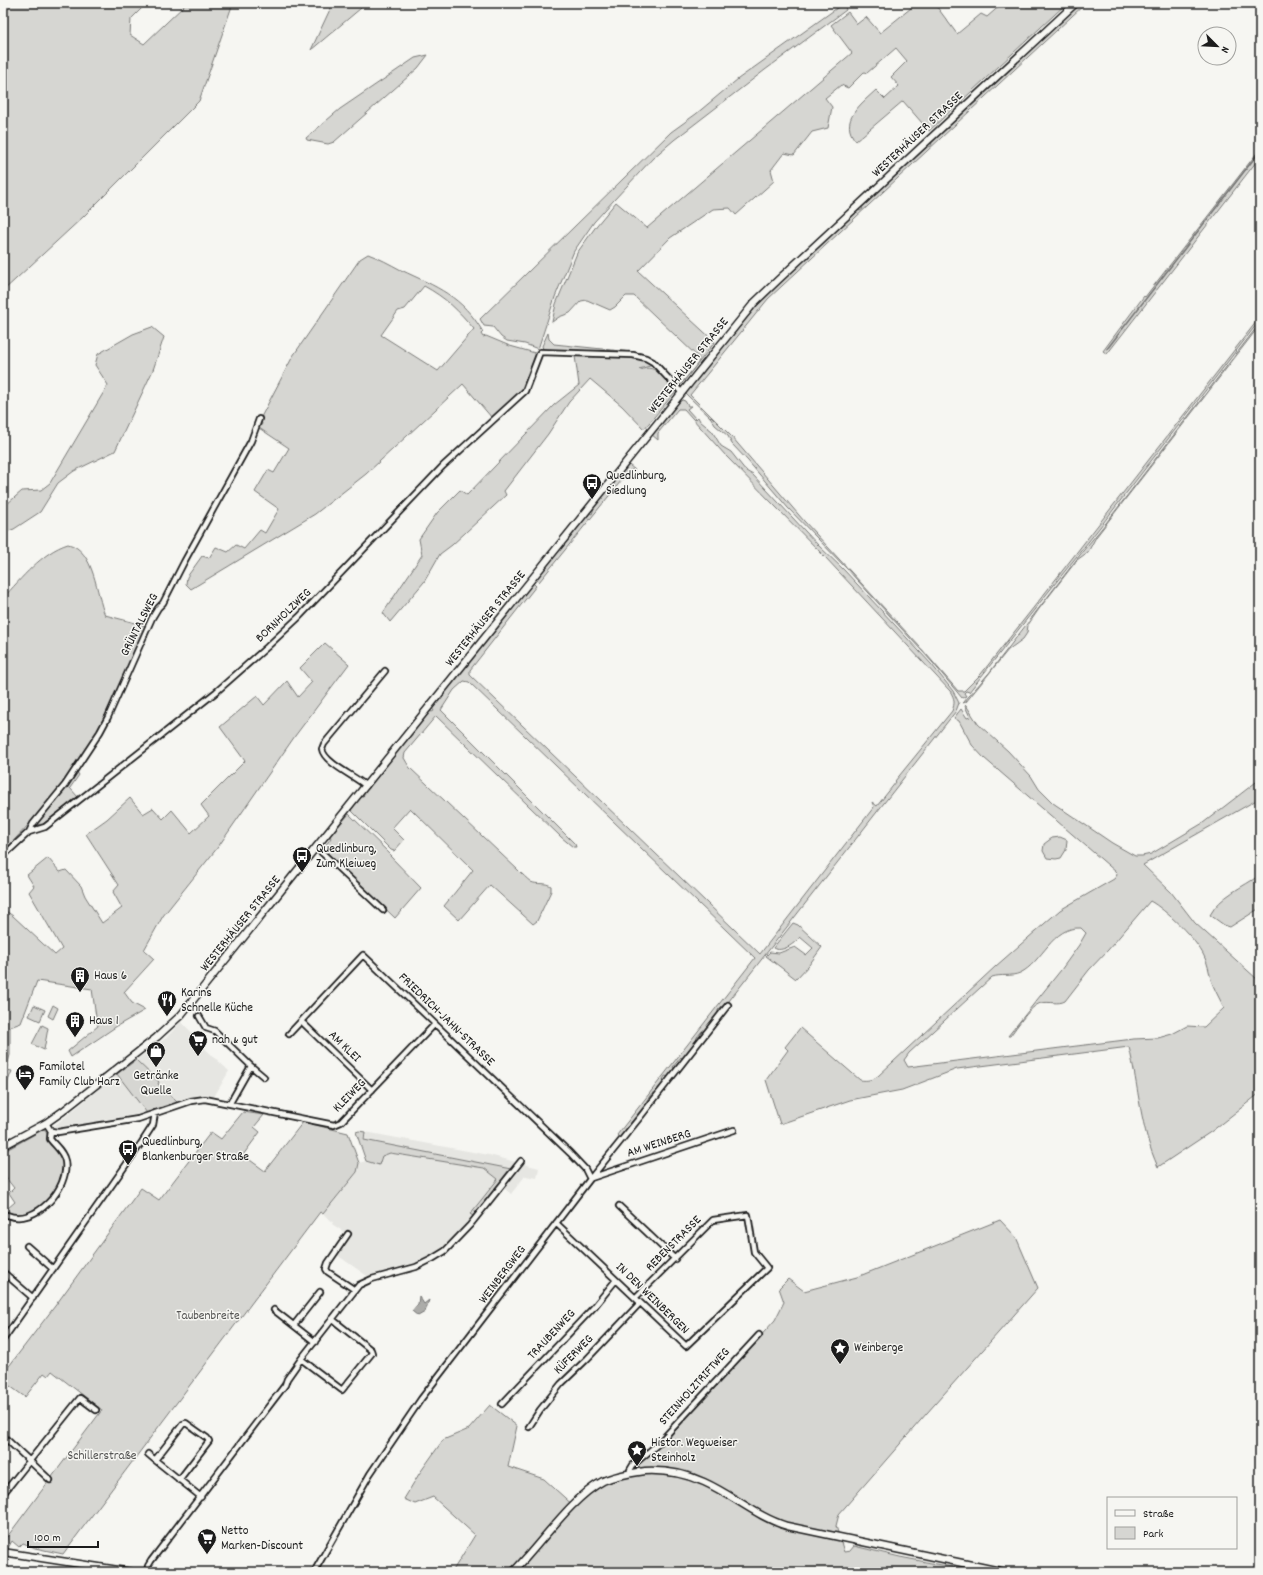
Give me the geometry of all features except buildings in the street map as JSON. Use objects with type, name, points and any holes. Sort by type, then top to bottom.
[{"type":"main road","name":"WESTERHÄUSER STRASSE","points":[[3,1146],[46,1123],[157,1037],[181,1015],[317,848],[740,320],[765,292],[1076,3]]},
{"type":"main road","points":[[513,1572],[576,1503],[590,1490],[613,1478],[638,1472],[663,1471],[694,1478],[717,1489],[758,1514],[787,1526],[1005,1572]]},
{"type":"main road","points":[[3,1554],[131,1572]]},
{"type":"street","name":"BORNHOLZWEG","points":[[3,856],[29,832],[45,827],[49,824],[216,692],[267,648],[304,612],[443,466],[525,391],[540,352],[633,356],[646,358],[653,362],[682,393]]},
{"type":"street","name":"GRÜNTALSWEG","points":[[29,832],[33,824],[77,769],[108,717],[152,618],[163,603],[251,440],[259,420]]},
{"type":"street","points":[[366,786],[360,781],[346,774],[324,755],[322,749],[324,744],[385,671]]},
{"type":"street","points":[[317,848],[384,910]]},
{"type":"street","name":"FRIEDRICH-JAHN-STRASSE","points":[[289,1034],[363,955],[570,1153],[590,1178]]},
{"type":"street","name":"WEINBERGWEG","points":[[314,1572],[370,1474],[421,1399],[590,1178],[641,1116],[728,1005]]},
{"type":"street","points":[[199,1016],[206,1028],[215,1031],[264,1077]]},
{"type":"street","name":"AM KLEI","points":[[301,1021],[372,1090]]},
{"type":"street","name":"KLEIWEG","points":[[51,1131],[58,1132],[138,1119],[198,1099],[230,1103],[334,1125],[341,1122],[435,1024]]},
{"type":"street","points":[[230,1103],[251,1066]]},
{"type":"street","points":[[4,1338],[150,1130],[155,1121],[155,1113]]},
{"type":"street","points":[[7,1215],[13,1218],[22,1218],[36,1213],[48,1204],[64,1175],[65,1162],[63,1154],[50,1139],[51,1131],[46,1123]]},
{"type":"street","name":"AM WEINBERG","points":[[590,1178],[734,1130]]},
{"type":"street","points":[[147,1572],[151,1561],[201,1497],[285,1385],[287,1379],[301,1360],[359,1285],[367,1281],[416,1267],[445,1251],[474,1220],[521,1161]]},
{"type":"street","points":[[619,1206],[675,1259]]},
{"type":"street","name":"REBENSTRASSE","points":[[635,1298],[713,1220],[748,1215],[754,1252],[767,1268]]},
{"type":"street","name":"IN DEN WEINBERGEN","points":[[556,1222],[640,1303],[684,1344],[687,1345],[767,1268]]},
{"type":"street","points":[[348,1234],[326,1267],[328,1272],[355,1290]]},
{"type":"street","points":[[27,1246],[53,1269]]},
{"type":"street","points":[[3,1272],[33,1298]]},
{"type":"street","name":"TRAUBENWEG","points":[[502,1404],[594,1307],[616,1280]]},
{"type":"street","points":[[294,1325],[320,1292]]},
{"type":"street","name":"KÜFERWEG","points":[[529,1427],[540,1410],[561,1384],[588,1359],[640,1303]]},
{"type":"street","points":[[274,1310],[315,1342]]},
{"type":"street","points":[[301,1360],[342,1390],[372,1353],[371,1350],[332,1319]]},
{"type":"street","name":"STEINHOLZTRIFTWEG","points":[[630,1470],[633,1465],[658,1444],[759,1335]]},
{"type":"street","points":[[3,1494],[80,1398],[96,1410]]},
{"type":"street","points":[[155,1460],[184,1423],[187,1423],[207,1438],[208,1443],[179,1480]]},
{"type":"street","points":[[3,1436],[50,1480]]},
{"type":"street","points":[[148,1454],[201,1497]]},
{"type":"street","points":[[3,1566],[7,1572]]},
{"type":"shaded area","points":[[181,1022],[200,1040],[198,1042],[229,1071],[214,1097],[190,1098],[178,1103],[136,1060],[166,1038]]},
{"type":"shaded area","points":[[117,1074],[147,1113],[61,1128],[54,1126]]},
{"type":"shaded area","points":[[365,1132],[489,1155],[539,1168],[537,1178],[525,1176],[511,1194],[499,1184],[511,1169],[364,1140]]},
{"type":"shaded area","points":[[390,1153],[484,1168],[498,1179],[470,1214],[473,1216],[441,1249],[421,1261],[370,1278],[337,1255],[350,1236],[332,1224],[333,1222],[323,1214],[357,1172],[359,1163],[366,1161],[379,1165],[382,1156]]},
{"type":"shaded area","points":[[419,1296],[424,1304],[429,1300],[425,1312],[418,1316],[412,1311],[418,1304]]},
{"type":"green space","points":[[3,3],[147,3],[131,19],[130,35],[144,44],[187,3],[233,3],[199,101],[83,217],[3,291]]},
{"type":"green space","points":[[333,3],[367,3],[311,50]]},
{"type":"green space","points":[[844,3],[855,3],[850,7],[848,4],[845,6],[846,10],[674,140],[653,158],[594,222],[574,251],[555,297],[538,349],[525,344],[507,341],[501,337],[493,327],[484,326],[480,319],[671,132],[696,114],[738,79]]},
{"type":"green space","points":[[916,3],[942,3],[937,7],[957,34],[981,14],[987,17],[1003,3],[1067,3],[929,131],[903,101],[856,141],[851,134],[849,127],[850,120],[858,107],[876,90],[885,99],[899,86],[891,77],[907,61],[896,48],[867,73],[864,72],[848,88],[841,85],[825,98],[832,107],[828,128],[812,132],[794,155],[784,153],[771,170],[774,181],[736,215],[730,208],[713,209],[670,238],[638,271],[715,342],[680,386],[677,383],[682,383],[698,363],[699,358],[634,296],[626,296],[610,310],[587,300],[581,301],[570,313],[559,317],[552,322],[556,304],[577,253],[616,202],[647,228],[852,53],[831,25],[848,12],[857,24],[866,17],[880,33]]},
{"type":"green space","points":[[1080,3],[1086,3],[768,299],[690,395],[732,437],[804,521],[920,647],[958,691],[964,691],[981,674],[1260,317],[1260,320],[1100,527],[969,692],[966,691],[964,693],[966,696],[962,698],[933,663],[847,569],[788,508],[732,444],[728,436],[715,425],[711,418],[686,394],[766,295],[857,209],[860,211],[863,209],[861,206],[906,164],[909,164],[908,163],[927,145],[930,147],[932,144],[930,141]]},
{"type":"green space","points":[[428,55],[418,68],[334,142],[328,144],[307,140],[306,138],[340,109],[415,58]]},
{"type":"green space","points":[[1260,149],[1260,157],[1107,354],[1103,351],[1144,296],[1145,297]]},
{"type":"green space","points":[[368,254],[426,282],[448,294],[457,301],[475,320],[483,332],[481,334],[483,337],[486,336],[510,346],[535,353],[536,355],[526,386],[522,392],[492,418],[463,384],[366,474],[315,514],[191,589],[186,584],[187,577],[202,556],[209,558],[216,547],[228,552],[236,545],[244,549],[260,530],[265,533],[279,509],[255,492],[268,470],[274,473],[289,448],[259,428],[262,424],[260,419],[293,356],[360,259]],"holes":[[[424,286],[439,295],[451,305],[474,329],[438,371],[381,335],[398,311],[405,309]]]},
{"type":"green space","points":[[1260,323],[1260,325],[1096,537],[1088,552],[1077,560],[1039,609],[1028,625],[1027,633],[1023,639],[1008,650],[966,702],[963,703],[989,673]]},
{"type":"green space","points":[[152,327],[164,337],[153,370],[115,451],[74,471],[58,483],[40,512],[14,529],[3,533],[3,514],[7,504],[22,491],[41,490],[50,483],[108,385],[95,365],[98,354],[133,334]]},
{"type":"green space","points":[[548,333],[549,339],[554,344],[641,353],[655,359],[677,383],[654,360],[640,354],[616,352],[546,351],[542,346]]},
{"type":"green space","points":[[575,356],[634,357],[644,360],[657,369],[650,366],[639,369],[641,370],[646,368],[656,371],[665,378],[676,391],[644,429],[622,406],[590,379],[569,402],[548,434],[504,491],[506,495],[452,545],[440,554],[424,582],[390,622],[383,613],[422,555],[419,539],[437,513],[460,490],[467,495],[554,405],[579,385]]},
{"type":"green space","points":[[679,401],[685,401],[688,406],[691,406],[687,409],[696,419],[698,417],[700,421],[712,431],[721,446],[731,452],[746,471],[753,475],[932,665],[953,691],[959,703],[956,711],[729,1001],[725,1006],[722,1006],[718,1010],[718,1014],[697,1037],[696,1043],[683,1059],[681,1057],[673,1067],[675,1070],[669,1077],[665,1076],[663,1080],[665,1083],[656,1094],[653,1093],[620,1138],[617,1135],[755,958],[469,682],[464,681],[454,690],[441,710],[575,844],[576,847],[573,847],[561,837],[436,716],[405,753],[404,758],[410,768],[531,882],[551,886],[551,891],[537,921],[533,924],[490,885],[459,920],[444,906],[473,870],[410,808],[392,828],[404,840],[394,851],[391,850],[351,810],[361,797],[363,797],[365,792],[430,711],[434,711],[432,708],[533,583],[536,586],[470,670],[470,675],[760,954],[874,807],[872,802],[877,806],[896,782],[895,781],[952,711],[954,703],[954,699],[950,691],[825,557],[726,456],[684,409],[678,409],[658,433],[658,440],[651,434]]},
{"type":"green space","points":[[629,465],[635,470],[630,470],[539,582],[536,579],[587,515],[588,516],[590,513],[592,514],[593,507],[626,466]]},
{"type":"green space","points":[[68,544],[77,548],[84,555],[89,564],[105,615],[147,626],[105,719],[84,754],[73,771],[40,813],[3,852],[3,598],[32,567],[49,553]]},
{"type":"green space","points":[[325,643],[349,664],[295,736],[218,847],[163,916],[144,950],[154,959],[124,992],[132,1003],[145,1010],[117,1026],[71,1057],[68,1051],[98,1026],[92,989],[37,981],[21,1023],[10,1027],[10,1055],[6,1070],[12,1071],[3,1093],[3,909],[13,916],[55,955],[62,949],[29,892],[34,886],[27,875],[48,858],[60,872],[66,870],[81,886],[85,896],[102,923],[122,908],[113,892],[119,885],[86,834],[107,819],[130,798],[143,814],[153,808],[163,819],[172,810],[191,833],[209,816],[201,805],[245,761],[220,727],[257,696],[264,705],[287,681],[298,697],[312,682],[300,668]]},
{"type":"green space","points":[[966,705],[978,724],[1008,751],[1031,776],[1039,789],[1053,803],[1112,843],[1135,856],[1151,854],[1203,823],[1260,779],[1260,798],[1143,865],[1171,892],[1195,923],[1257,979],[1260,977],[1260,1093],[1212,1131],[1158,1167],[1147,1138],[1129,1047],[957,1069],[902,1090],[850,1100],[780,1124],[766,1080],[788,1050],[785,1047],[800,1028],[860,1080],[874,1078],[878,1076],[996,966],[1060,910],[1114,879],[1117,875],[1116,872],[984,758],[972,745],[959,721],[954,718],[961,709],[967,718],[970,717],[965,706]],"holes":[[[1150,901],[1188,934],[1200,949],[1205,959],[1212,983],[1224,1008],[1204,1027],[1187,1026],[1172,1034],[1158,1038],[1133,1039],[908,1067],[904,1060],[909,1053],[992,977],[1020,973],[1028,968],[1062,933],[1071,929],[1081,928],[1086,933],[1079,945],[1008,1036],[1010,1036],[1032,1008],[1041,1003],[1059,1003],[1065,1001],[1089,970]]]},
{"type":"green space","points":[[77,772],[79,775],[70,788],[78,797],[43,824],[35,825],[34,824],[58,796],[59,797],[62,793],[61,791]]},
{"type":"green space","points":[[349,814],[391,855],[390,856],[421,888],[395,918],[323,849],[331,838],[330,836]]},
{"type":"green space","points":[[1060,837],[1067,840],[1066,850],[1061,858],[1047,858],[1043,851],[1044,844],[1052,838]]},
{"type":"green space","points":[[1260,875],[1260,908],[1230,927],[1224,925],[1210,915],[1214,908],[1232,892]]},
{"type":"green space","points":[[793,923],[798,925],[822,947],[809,965],[796,979],[766,956],[770,952],[779,953],[795,947],[806,955],[813,948],[800,937],[784,949],[773,948]]},
{"type":"green space","points":[[34,1005],[45,1010],[40,1021],[29,1016]]},
{"type":"green space","points":[[53,1005],[58,1008],[53,1019],[48,1016]]},
{"type":"green space","points":[[42,1025],[48,1028],[44,1050],[32,1044]]},
{"type":"green space","points":[[136,1060],[178,1103],[147,1113],[117,1074]]},
{"type":"green space","points":[[243,1112],[264,1115],[254,1127],[260,1132],[243,1155],[265,1171],[303,1122],[348,1133],[359,1163],[357,1172],[323,1214],[320,1212],[63,1554],[35,1548],[23,1543],[19,1547],[12,1541],[8,1548],[3,1547],[3,1539],[6,1536],[7,1537],[102,1410],[52,1371],[48,1376],[44,1373],[25,1397],[3,1381],[3,1374],[55,1306],[141,1188],[159,1200],[211,1132],[221,1139]]},
{"type":"green space","points":[[44,1129],[47,1139],[62,1157],[64,1168],[62,1177],[52,1195],[38,1209],[30,1214],[22,1216],[9,1214],[8,1208],[15,1202],[9,1193],[14,1188],[3,1174],[3,1152]]},
{"type":"green space","points":[[356,1132],[365,1132],[364,1140],[511,1169],[473,1216],[470,1214],[498,1179],[484,1168],[390,1153],[382,1156],[379,1165],[366,1161]]},
{"type":"green space","points":[[1000,1220],[1016,1237],[1038,1288],[839,1514],[836,1526],[844,1552],[850,1551],[854,1546],[900,1557],[978,1572],[452,1572],[475,1535],[433,1497],[415,1504],[404,1499],[419,1474],[443,1440],[469,1429],[490,1405],[517,1426],[508,1467],[544,1479],[575,1507],[603,1485],[617,1479],[636,1474],[635,1466],[665,1442],[775,1320],[784,1302],[779,1288],[788,1279],[804,1291],[857,1277]]},
{"type":"waterway","points":[[1107,349],[1260,151]]},
{"type":"place","name":"Quedlinburg, Siedlung","points":[[592,500]]},
{"type":"place","name":"Quedlinburg, Zum Kleiweg","points":[[302,873]]},
{"type":"place","name":"Haus 6","points":[[80,993]]},
{"type":"place","name":"Karins Schnelle Küche","points":[[167,1017]]},
{"type":"place","name":"Haus 1","points":[[75,1038]]},
{"type":"place","name":"nah & gut","points":[[198,1057]]},
{"type":"place","name":"Getränke Quelle","points":[[156,1068]]},
{"type":"place","name":"Familotel Family Club Harz","points":[[25,1091]]},
{"type":"place","name":"Quedlinburg, Blankenburger Straße","points":[[128,1166]]},
{"type":"place","name":"Weinberge","points":[[840,1365]]},
{"type":"place","name":"Histor. Wegweiser Steinholz","points":[[637,1467]]},
{"type":"place","name":"Netto Marken-Discount","points":[[207,1555]]},
{"type":"park label","name":"Taubenbreite","points":[[208,1316]]},
{"type":"park label","name":"Schillerstraße","points":[[102,1456]]}]
